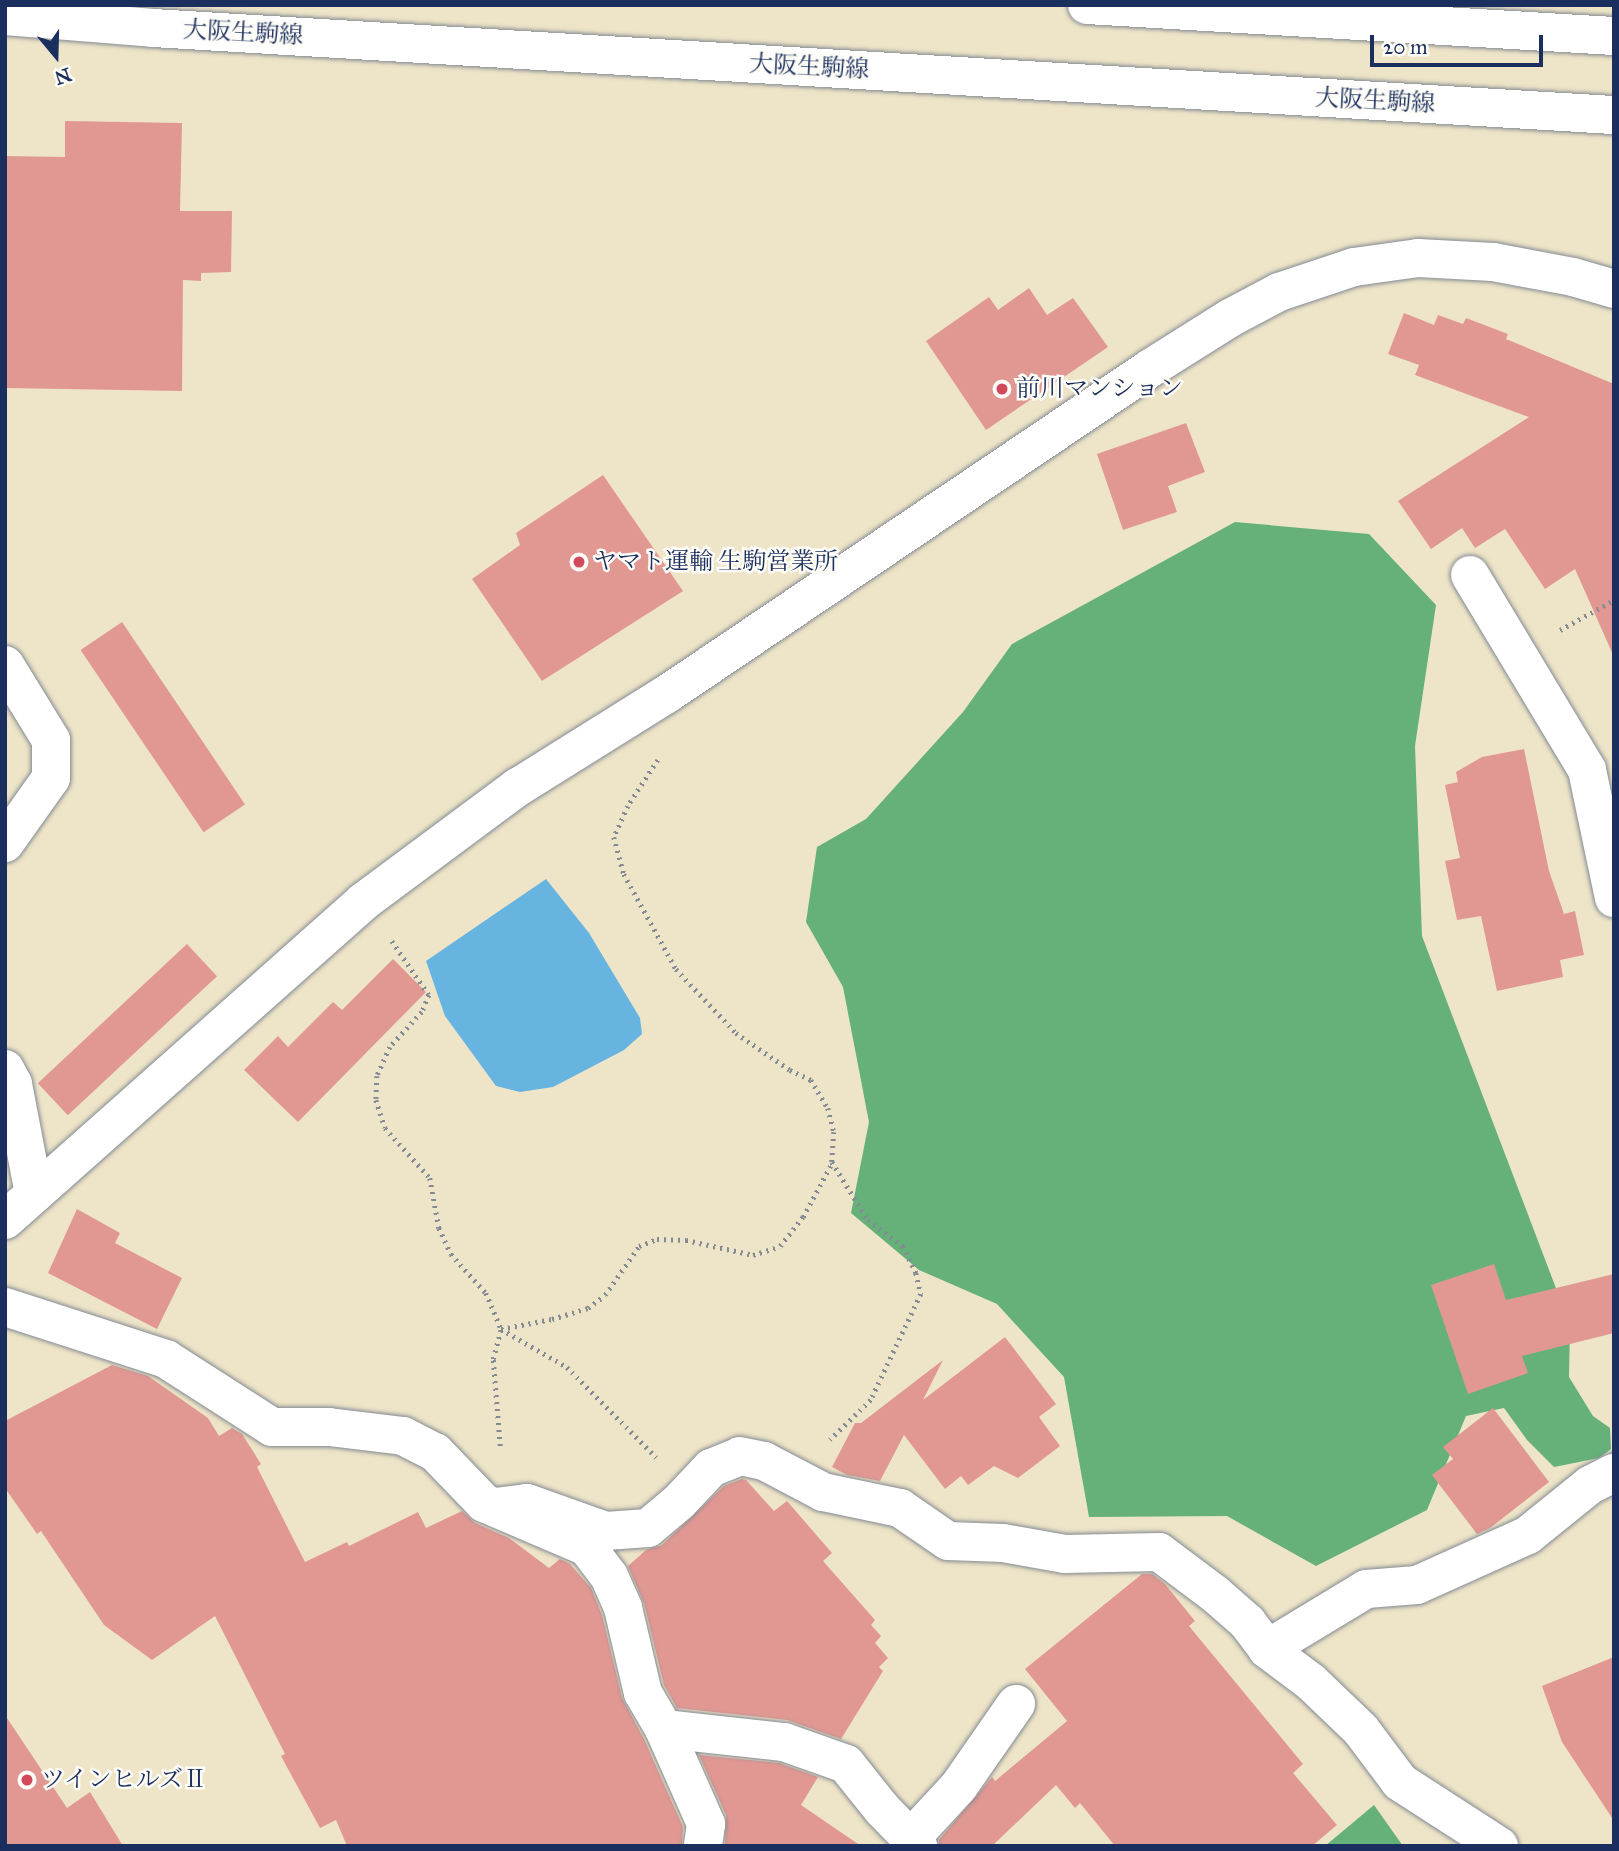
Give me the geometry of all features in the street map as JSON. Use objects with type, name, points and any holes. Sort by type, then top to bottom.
[{"type":"street","points":[[1087,5],[1614,36]]},
{"type":"street","name":"大阪生駒線","points":[[5,16],[153,28],[1614,115]]},
{"type":"street","points":[[5,33],[153,28]]},
{"type":"street","points":[[5,1220],[363,901],[518,787],[667,694],[1230,317],[1279,292],[1354,267],[1418,258],[1493,262],[1573,277],[1614,289]]},
{"type":"street","points":[[1470,575],[1587,770],[1614,898]]},
{"type":"street","points":[[5,665],[51,740],[51,778],[5,843]]},
{"type":"street","points":[[5,1069],[13,1084],[34,1194]]},
{"type":"street","points":[[5,1307],[166,1359],[272,1427],[329,1427],[403,1436],[435,1452],[490,1505],[587,1547],[609,1576],[623,1608],[643,1693],[664,1729],[706,1824],[703,1846]]},
{"type":"street","points":[[490,1505],[527,1503],[606,1531],[648,1528],[679,1502],[711,1468],[740,1456],[764,1461],[823,1492],[900,1508],[948,1541],[1003,1543],[1065,1554],[1159,1552],[1247,1622],[1267,1649],[1311,1682],[1361,1730],[1400,1782],[1499,1846]]},
{"type":"street","points":[[1267,1649],[1366,1589],[1417,1586],[1528,1535],[1590,1485],[1614,1474]]},
{"type":"street","points":[[664,1729],[785,1742],[846,1764],[882,1809],[915,1841],[959,1786],[1016,1704]]},
{"type":"path","points":[[1518,654],[1614,600]]},
{"type":"path","points":[[501,1329],[552,1319],[588,1308],[605,1295],[639,1246],[657,1239],[686,1240],[753,1255],[780,1246],[803,1217],[832,1162],[834,1132],[828,1108],[811,1080],[790,1070],[736,1033],[676,969],[624,874],[614,837],[628,806],[658,765],[667,694]]},
{"type":"path","points":[[363,901],[429,995],[422,1012],[390,1047],[377,1076],[376,1100],[386,1128],[430,1178],[439,1228],[452,1254],[486,1293],[501,1329],[494,1359],[501,1473],[490,1505]]},
{"type":"path","points":[[793,1476],[871,1400],[921,1294],[916,1273],[903,1246],[868,1220],[832,1162]]},
{"type":"path","points":[[501,1329],[567,1367],[657,1458],[711,1468]]},
{"type":"green space","points":[[1235,522],[1369,534],[1436,605],[1415,746],[1422,936],[1570,1325],[1569,1377],[1593,1416],[1610,1428],[1611,1449],[1599,1458],[1554,1467],[1527,1440],[1504,1408],[1466,1416],[1427,1510],[1316,1566],[1227,1516],[1089,1517],[1064,1377],[997,1304],[919,1270],[851,1213],[869,1122],[843,987],[806,922],[817,847],[866,819],[963,712],[1012,644]]},
{"type":"green space","points":[[1374,1805],[1403,1846],[1325,1846]]},
{"type":"water","points":[[546,879],[589,933],[640,1018],[642,1034],[624,1050],[553,1087],[520,1092],[496,1086],[445,1016],[426,961]]},
{"type":"building","points":[[65,121],[182,123],[180,211],[232,211],[231,272],[201,273],[201,281],[183,280],[182,391],[5,388],[5,156],[65,157]]},
{"type":"building","name":"前川マンション","points":[[1029,288],[1047,315],[1073,298],[1108,347],[986,430],[926,341],[989,297],[998,310]]},
{"type":"building","points":[[1404,313],[1434,325],[1438,315],[1463,324],[1466,318],[1508,334],[1506,339],[1614,384],[1614,657],[1575,569],[1545,589],[1505,529],[1475,548],[1462,528],[1431,549],[1398,501],[1529,417],[1415,375],[1419,365],[1388,354]]},
{"type":"building","points":[[1186,423],[1205,472],[1168,486],[1177,512],[1123,530],[1097,454]]},
{"type":"building","name":"ヤマト運輸 生駒営業所","points":[[603,475],[683,591],[542,681],[472,579],[520,545],[516,533]]},
{"type":"building","points":[[122,622],[245,804],[204,832],[81,650]]},
{"type":"building","points":[[1524,749],[1549,871],[1564,914],[1575,911],[1584,955],[1560,960],[1563,977],[1497,991],[1481,916],[1457,920],[1445,861],[1460,858],[1445,785],[1458,782],[1456,772],[1482,757]]},
{"type":"building","points":[[187,944],[217,976],[68,1115],[38,1083]]},
{"type":"building","points":[[393,959],[426,992],[298,1122],[244,1070],[278,1036],[288,1047],[333,1002],[342,1010]]},
{"type":"building","points":[[77,1209],[120,1233],[115,1243],[182,1278],[157,1329],[48,1273]]},
{"type":"building","points":[[1494,1264],[1506,1300],[1614,1274],[1614,1333],[1522,1356],[1528,1373],[1468,1394],[1431,1285]]},
{"type":"building","points":[[1005,1337],[1056,1404],[1039,1417],[1060,1446],[1018,1478],[994,1466],[968,1485],[961,1476],[945,1489],[904,1435],[880,1481],[847,1475],[832,1467],[855,1423],[861,1423],[943,1360],[923,1400]]},
{"type":"building","points":[[112,1365],[148,1376],[208,1418],[219,1436],[232,1428],[242,1434],[261,1464],[257,1467],[305,1562],[347,1542],[349,1546],[418,1512],[426,1528],[462,1511],[475,1523],[509,1538],[549,1568],[560,1559],[570,1564],[591,1588],[602,1615],[622,1698],[644,1739],[683,1827],[682,1846],[347,1846],[336,1820],[320,1828],[281,1756],[285,1754],[215,1616],[152,1660],[104,1625],[41,1531],[37,1534],[5,1488],[5,1421]]},
{"type":"building","points":[[1493,1408],[1549,1482],[1490,1528],[1477,1534],[1432,1475],[1453,1459],[1443,1447]]},
{"type":"building","points":[[746,1480],[774,1511],[787,1501],[832,1553],[823,1561],[875,1620],[871,1625],[881,1636],[875,1643],[888,1658],[879,1667],[883,1671],[841,1739],[787,1720],[677,1708],[664,1685],[644,1603],[628,1566],[646,1550],[662,1545],[724,1486]]},
{"type":"building","points":[[1142,1574],[1152,1574],[1165,1584],[1195,1621],[1189,1626],[1303,1764],[1293,1773],[1337,1825],[1312,1846],[1115,1846],[1080,1803],[1075,1808],[1056,1785],[992,1846],[939,1846],[939,1840],[992,1777],[995,1781],[1067,1721],[1025,1669]]},
{"type":"building","points":[[1614,1657],[1614,1821],[1562,1742],[1542,1686]]},
{"type":"building","name":"ツインヒルズⅡ","points":[[5,1715],[67,1808],[90,1792],[123,1846],[5,1846]]},
{"type":"building","points":[[699,1755],[779,1763],[818,1777],[801,1805],[861,1846],[725,1846],[726,1815]]},
{"type":"place","name":"前川マンション","points":[[1002,389]]},
{"type":"place","name":"ヤマト運輸 生駒営業所","points":[[579,562]]},
{"type":"place","name":"ツインヒルズⅡ","points":[[27,1780]]}]
